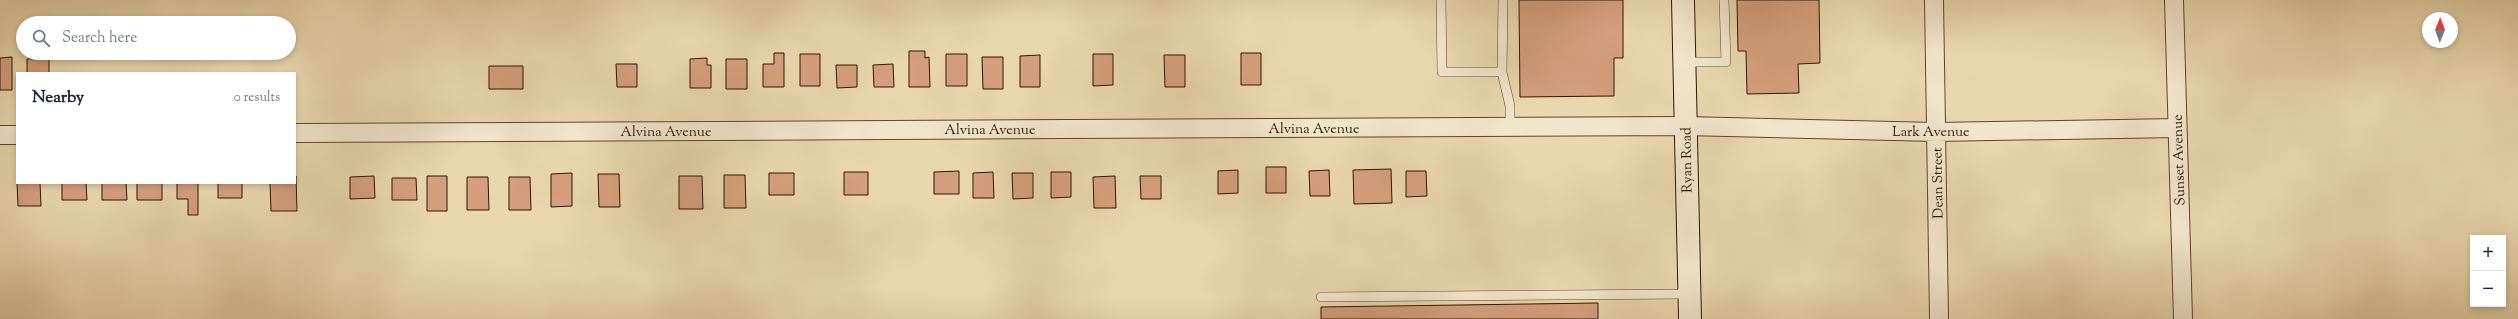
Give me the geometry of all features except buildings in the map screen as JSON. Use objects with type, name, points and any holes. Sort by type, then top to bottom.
[{"type":"main road","name":"Ryan Road","points":[[1683,0],[1690,319]]},
{"type":"street","name":"Dean Street","points":[[1934,0],[1939,319]]},
{"type":"street","name":"Sunset Avenue","points":[[2174,0],[2183,319]]},
{"type":"street","name":"Lark Avenue","points":[[1685,126],[1936,132],[2177,128]]},
{"type":"street","name":"Alvina Avenue","points":[[296,133],[1685,126]]},
{"type":"street","points":[[0,135],[16,135]]},
{"type":"lane","points":[[1441,0],[1442,72],[1502,72]]},
{"type":"lane","points":[[1503,0],[1502,72],[1510,106],[1510,127]]},
{"type":"lane","points":[[1684,62],[1726,62],[1724,0]]},
{"type":"lane","points":[[1321,296],[1689,294]]}]
